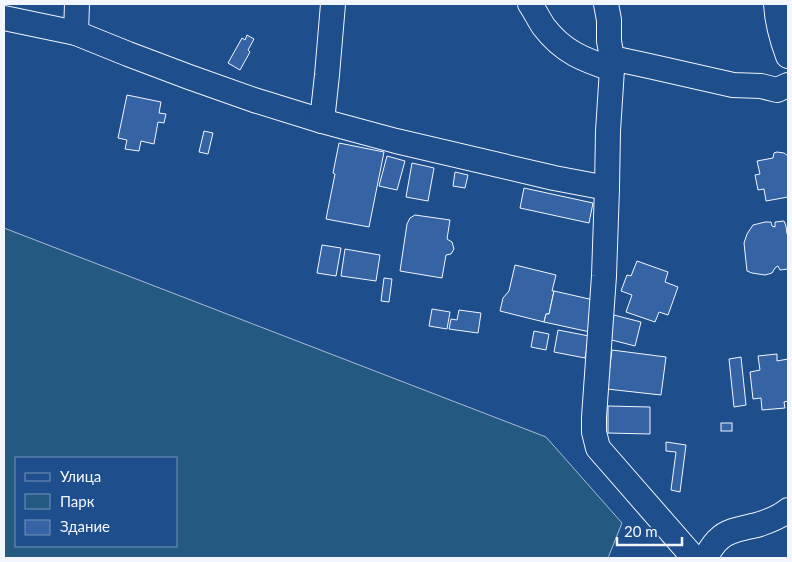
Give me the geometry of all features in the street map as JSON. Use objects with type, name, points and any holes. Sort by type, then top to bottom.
[{"type":"street","points":[[76,33],[77,4]]},
{"type":"street","points":[[322,122],[333,4]]},
{"type":"street","points":[[530,4],[544,27],[565,49],[589,62],[649,66],[733,85],[760,86],[777,90],[788,85]]},
{"type":"street","points":[[606,4],[612,64],[604,276],[595,392],[594,432],[598,448],[694,558]]},
{"type":"street","points":[[776,8],[783,44],[788,56]]},
{"type":"street","points":[[4,18],[76,33],[254,100],[322,122],[554,178],[607,188]]},
{"type":"street","points":[[705,558],[721,537],[762,524],[788,510]]},
{"type":"green space","points":[[4,228],[546,437],[622,523],[608,558],[4,558]]},
{"type":"building","points":[[247,35],[254,39],[248,50],[250,52],[240,70],[228,63],[242,38],[245,40]]},
{"type":"building","points":[[127,95],[161,102],[159,113],[166,114],[164,123],[158,122],[154,144],[141,141],[139,151],[125,149],[127,140],[118,138]]},
{"type":"building","points":[[204,131],[213,133],[208,154],[199,152]]},
{"type":"building","points":[[339,143],[384,152],[369,227],[326,219]]},
{"type":"building","points":[[777,152],[788,156],[788,197],[766,201],[764,189],[758,190],[755,175],[760,174],[757,161],[773,158],[774,153]]},
{"type":"building","points":[[387,156],[405,161],[397,190],[379,186]]},
{"type":"building","points":[[412,163],[434,168],[428,201],[406,197]]},
{"type":"building","points":[[455,172],[468,175],[465,188],[453,186]]},
{"type":"building","points":[[524,188],[593,203],[589,223],[520,208]]},
{"type":"building","points":[[415,215],[450,220],[447,239],[452,242],[454,249],[451,254],[446,255],[442,278],[400,271],[407,224],[410,218]]},
{"type":"building","points":[[784,221],[788,235],[788,269],[780,270],[778,266],[772,273],[765,275],[747,271],[744,243],[753,225],[771,222],[772,226],[775,227],[775,222]]},
{"type":"building","points":[[322,245],[341,248],[336,276],[317,273]]},
{"type":"building","points":[[345,249],[380,255],[376,281],[341,276]]},
{"type":"building","points":[[637,261],[668,272],[665,282],[678,287],[668,315],[659,312],[655,322],[626,312],[632,295],[621,291],[627,275],[631,276]]},
{"type":"building","points":[[515,265],[556,275],[549,314],[546,314],[544,322],[500,311],[503,298],[509,291]]},
{"type":"building","points":[[384,278],[392,279],[389,302],[381,301]]},
{"type":"building","points":[[554,291],[598,301],[590,332],[544,322],[546,314],[549,314]]},
{"type":"building","points":[[432,309],[450,312],[447,329],[429,326]]},
{"type":"building","points":[[459,310],[481,313],[478,333],[449,329],[451,319],[457,320]]},
{"type":"building","points":[[614,315],[641,322],[635,346],[608,339]]},
{"type":"building","points":[[558,330],[589,336],[585,358],[554,352]]},
{"type":"building","points":[[534,331],[549,334],[546,350],[531,347]]},
{"type":"building","points":[[612,350],[666,357],[661,395],[607,389]]},
{"type":"building","points":[[777,354],[777,361],[788,359],[788,401],[784,402],[785,408],[762,410],[761,398],[753,399],[750,372],[760,370],[758,356]]},
{"type":"building","points":[[741,357],[746,405],[734,407],[729,359]]},
{"type":"building","points":[[608,406],[650,407],[650,434],[608,433]]},
{"type":"building","points":[[721,423],[732,423],[732,431],[721,431]]},
{"type":"building","points":[[666,442],[686,445],[680,492],[671,490],[676,452],[666,451]]}]
